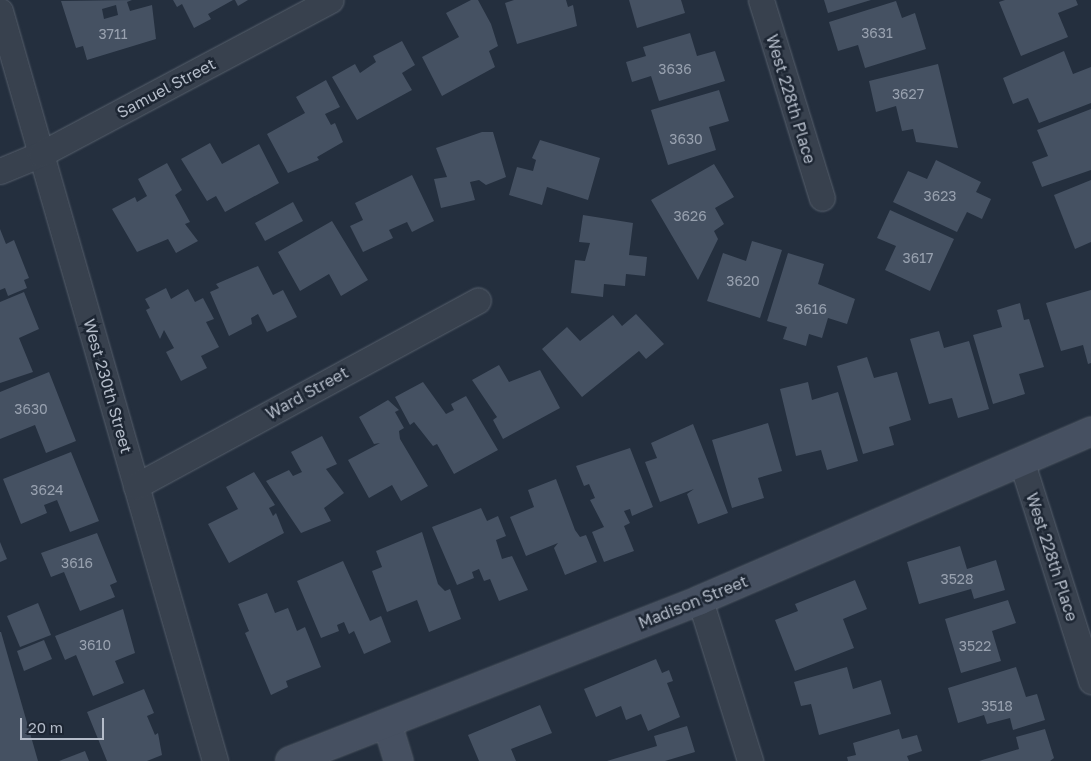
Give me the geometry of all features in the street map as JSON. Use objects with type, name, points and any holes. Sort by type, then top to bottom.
[{"type":"street","name":"Samuel Street","points":[[0,171],[41,154],[331,0]]},
{"type":"street","name":"West 228th Place","points":[[761,0],[822,198]]},
{"type":"street","name":"West 230th Street","points":[[0,11],[215,761]]},
{"type":"street","name":"Ward Street","points":[[136,486],[478,300]]},
{"type":"street","name":"Madison Street","points":[[290,761],[388,726],[700,600],[1091,432]]},
{"type":"street","name":"West 228th Place","points":[[1022,463],[1091,681]]},
{"type":"street","points":[[700,600],[750,761]]},
{"type":"street","points":[[388,726],[399,761]]},
{"type":"building","points":[[132,0],[127,2],[130,11],[152,5],[156,39],[87,60],[83,46],[76,48],[61,1]],"holes":[[[116,5],[118,15],[104,19],[102,9]]]},
{"type":"building","points":[[173,0],[233,0],[208,14],[211,19],[194,28],[182,4],[177,7]]},
{"type":"building","points":[[235,0],[248,0],[238,6]]},
{"type":"building","points":[[471,0],[478,0],[491,24],[498,46],[489,51],[495,67],[442,96],[422,57],[459,37],[446,13]]},
{"type":"building","points":[[514,0],[566,0],[568,7],[573,5],[577,26],[517,44],[505,3]]},
{"type":"building","points":[[629,0],[681,0],[685,13],[637,28]]},
{"type":"building","points":[[824,0],[871,0],[828,13]]},
{"type":"building","points":[[1005,0],[1076,0],[1078,5],[1058,13],[1068,37],[1021,56],[999,2]]},
{"type":"building","points":[[896,1],[902,18],[915,13],[926,49],[865,68],[858,45],[838,51],[829,22]]},
{"type":"building","points":[[690,33],[697,56],[715,51],[725,81],[659,101],[651,76],[632,82],[626,62],[646,56],[643,47]]},
{"type":"building","points":[[402,41],[415,65],[402,73],[412,90],[357,120],[332,77],[355,64],[360,73],[376,62],[373,56]]},
{"type":"building","points":[[1064,51],[1073,74],[1091,67],[1091,103],[1039,123],[1028,98],[1013,104],[1003,78]]},
{"type":"building","points":[[938,64],[958,148],[916,142],[913,129],[902,131],[896,106],[876,112],[869,81]]},
{"type":"building","points":[[326,80],[340,107],[325,114],[331,125],[335,123],[343,142],[317,157],[319,160],[288,173],[267,134],[305,113],[296,97]]},
{"type":"building","points":[[719,90],[729,121],[709,127],[716,150],[668,165],[651,110]]},
{"type":"building","points":[[1091,109],[1091,170],[1042,187],[1032,162],[1048,156],[1037,130]]},
{"type":"building","points":[[482,132],[493,132],[506,177],[486,185],[479,180],[470,182],[475,200],[441,208],[434,179],[447,177],[436,148]]},
{"type":"building","points":[[540,140],[600,158],[588,200],[547,187],[542,205],[509,195],[517,167],[533,171],[536,160],[532,158]]},
{"type":"building","points":[[210,143],[222,164],[259,144],[279,183],[225,212],[216,196],[207,201],[181,159]]},
{"type":"building","points":[[936,160],[981,182],[976,192],[991,199],[982,219],[967,212],[957,232],[893,202],[908,171],[927,179]]},
{"type":"building","points":[[167,163],[182,190],[175,195],[190,222],[185,224],[198,241],[176,253],[168,239],[137,252],[112,209],[135,197],[137,202],[147,196],[138,179]]},
{"type":"building","points":[[714,164],[734,197],[715,208],[724,224],[714,231],[718,239],[698,280],[651,200]]},
{"type":"building","points":[[412,175],[434,221],[412,232],[407,222],[389,230],[393,238],[363,252],[350,226],[363,220],[355,203]]},
{"type":"building","points":[[1091,180],[1091,242],[1075,249],[1054,195]]},
{"type":"building","points":[[293,202],[303,221],[265,241],[255,223]]},
{"type":"building","points":[[890,210],[954,239],[930,291],[885,270],[896,246],[877,238]]},
{"type":"building","points":[[583,215],[633,223],[629,255],[647,257],[645,276],[626,274],[625,286],[604,284],[603,297],[571,293],[575,260],[585,261],[590,243],[579,242]]},
{"type":"building","points":[[332,221],[368,280],[341,296],[329,274],[300,291],[278,252]]},
{"type":"building","points":[[0,229],[6,244],[14,240],[29,278],[24,280],[27,288],[8,296],[5,288],[0,290]]},
{"type":"building","points":[[752,241],[782,250],[760,318],[707,301],[723,253],[746,261]]},
{"type":"building","points":[[788,253],[824,264],[818,284],[855,299],[847,324],[828,318],[822,338],[809,334],[806,346],[783,339],[787,327],[767,321]]},
{"type":"building","points":[[258,266],[273,295],[283,290],[297,317],[267,332],[258,314],[251,318],[252,324],[229,336],[210,292],[219,288],[216,284]]},
{"type":"building","points":[[166,288],[171,299],[188,289],[195,302],[203,298],[214,319],[206,322],[219,347],[201,356],[207,368],[181,381],[166,352],[174,348],[164,330],[160,339],[146,310],[150,308],[145,299]]},
{"type":"building","points":[[1091,290],[1091,363],[1088,364],[1083,345],[1061,351],[1046,303]]},
{"type":"building","points":[[24,292],[39,329],[19,338],[33,372],[0,383],[0,302]]},
{"type":"building","points":[[1020,303],[1024,320],[1029,319],[1044,367],[1019,374],[1025,394],[993,404],[973,335],[1002,327],[997,310]]},
{"type":"building","points":[[636,314],[664,344],[646,359],[639,351],[582,397],[542,349],[567,327],[580,341],[613,315],[622,326]]},
{"type":"building","points":[[939,331],[944,348],[969,341],[989,409],[958,418],[952,398],[929,404],[910,339]]},
{"type":"building","points":[[867,357],[874,378],[897,372],[911,420],[889,427],[894,445],[863,454],[837,366]]},
{"type":"building","points":[[499,365],[509,382],[540,370],[560,408],[503,439],[493,420],[497,417],[472,380]]},
{"type":"building","points":[[49,372],[76,441],[46,453],[35,425],[0,439],[0,392]]},
{"type":"building","points":[[423,382],[446,414],[454,410],[451,404],[466,396],[498,450],[454,474],[437,444],[433,446],[414,422],[410,425],[395,397]]},
{"type":"building","points":[[808,382],[812,400],[838,392],[858,461],[827,470],[821,450],[796,456],[780,389]]},
{"type":"building","points":[[388,400],[399,410],[395,412],[404,428],[399,431],[400,439],[428,486],[401,501],[392,485],[369,498],[348,460],[380,443],[374,444],[359,417]]},
{"type":"building","points":[[768,423],[782,471],[758,478],[764,498],[732,508],[712,440]]},
{"type":"building","points":[[693,424],[728,513],[698,524],[687,494],[694,489],[660,502],[645,462],[657,458],[651,443]]},
{"type":"building","points":[[322,436],[337,464],[326,469],[344,493],[324,508],[331,521],[301,533],[266,481],[289,470],[293,476],[302,472],[291,452]]},
{"type":"building","points":[[630,448],[653,507],[632,516],[630,509],[624,511],[630,523],[624,526],[634,551],[604,562],[592,532],[604,527],[590,500],[595,498],[589,484],[584,486],[576,466]]},
{"type":"building","points":[[71,452],[99,521],[70,532],[57,500],[44,505],[47,513],[21,524],[3,479]]},
{"type":"building","points":[[254,472],[275,505],[269,508],[273,516],[276,513],[284,533],[229,563],[208,524],[238,509],[226,487]]},
{"type":"building","points":[[556,479],[575,530],[580,537],[586,535],[597,562],[565,575],[554,548],[558,543],[526,556],[510,517],[534,507],[528,490]]},
{"type":"building","points":[[481,508],[487,521],[498,516],[506,536],[496,540],[502,559],[512,556],[528,590],[499,601],[490,579],[484,581],[479,569],[472,572],[474,578],[457,585],[432,527]]},
{"type":"building","points":[[422,532],[438,584],[445,591],[450,589],[461,619],[429,632],[417,600],[387,612],[372,571],[382,567],[376,551]]},
{"type":"building","points":[[97,533],[117,582],[110,585],[115,597],[80,611],[64,572],[51,577],[41,553]]},
{"type":"building","points":[[0,542],[7,559],[0,562]]},
{"type":"building","points":[[960,546],[967,569],[996,560],[1005,590],[974,599],[971,589],[919,604],[907,562]]},
{"type":"building","points":[[343,561],[370,621],[381,616],[391,642],[364,654],[354,631],[349,634],[344,622],[337,625],[339,631],[321,638],[297,581]]},
{"type":"building","points":[[855,580],[867,609],[843,619],[854,648],[795,671],[775,620],[798,611],[795,604]]},
{"type":"building","points":[[267,593],[275,613],[288,608],[297,631],[305,627],[321,667],[286,681],[288,687],[271,695],[245,633],[249,631],[238,604]]},
{"type":"building","points":[[1008,600],[1016,623],[992,631],[1001,661],[961,673],[945,619]]},
{"type":"building","points":[[38,603],[51,635],[20,647],[7,616]]},
{"type":"building","points":[[123,609],[135,653],[115,661],[124,683],[93,696],[76,655],[65,660],[55,636]]},
{"type":"building","points":[[1,632],[38,761],[0,761]]},
{"type":"building","points":[[44,640],[52,659],[24,671],[17,651]]},
{"type":"building","points":[[656,659],[662,673],[669,670],[673,681],[667,683],[680,717],[648,731],[641,714],[626,720],[621,706],[596,717],[584,689]]},
{"type":"building","points":[[847,667],[853,689],[881,680],[891,714],[819,735],[811,704],[801,706],[794,682]]},
{"type":"building","points":[[1016,667],[1026,697],[1037,694],[1045,720],[1013,730],[1010,718],[987,724],[984,715],[958,723],[948,688]]},
{"type":"building","points":[[144,689],[154,713],[147,716],[155,735],[158,733],[162,755],[147,761],[107,761],[87,712]]},
{"type":"building","points":[[540,705],[552,733],[511,749],[516,761],[479,761],[468,735]]},
{"type":"building","points":[[687,726],[695,752],[665,761],[607,761],[657,746],[654,736]]},
{"type":"building","points":[[899,729],[902,739],[917,735],[922,751],[907,756],[909,761],[848,761],[847,757],[856,755],[853,743]]},
{"type":"building","points":[[1045,729],[1054,758],[1050,761],[979,761],[1019,749],[1016,737]]},
{"type":"building","points":[[85,751],[89,761],[59,761]]}]
